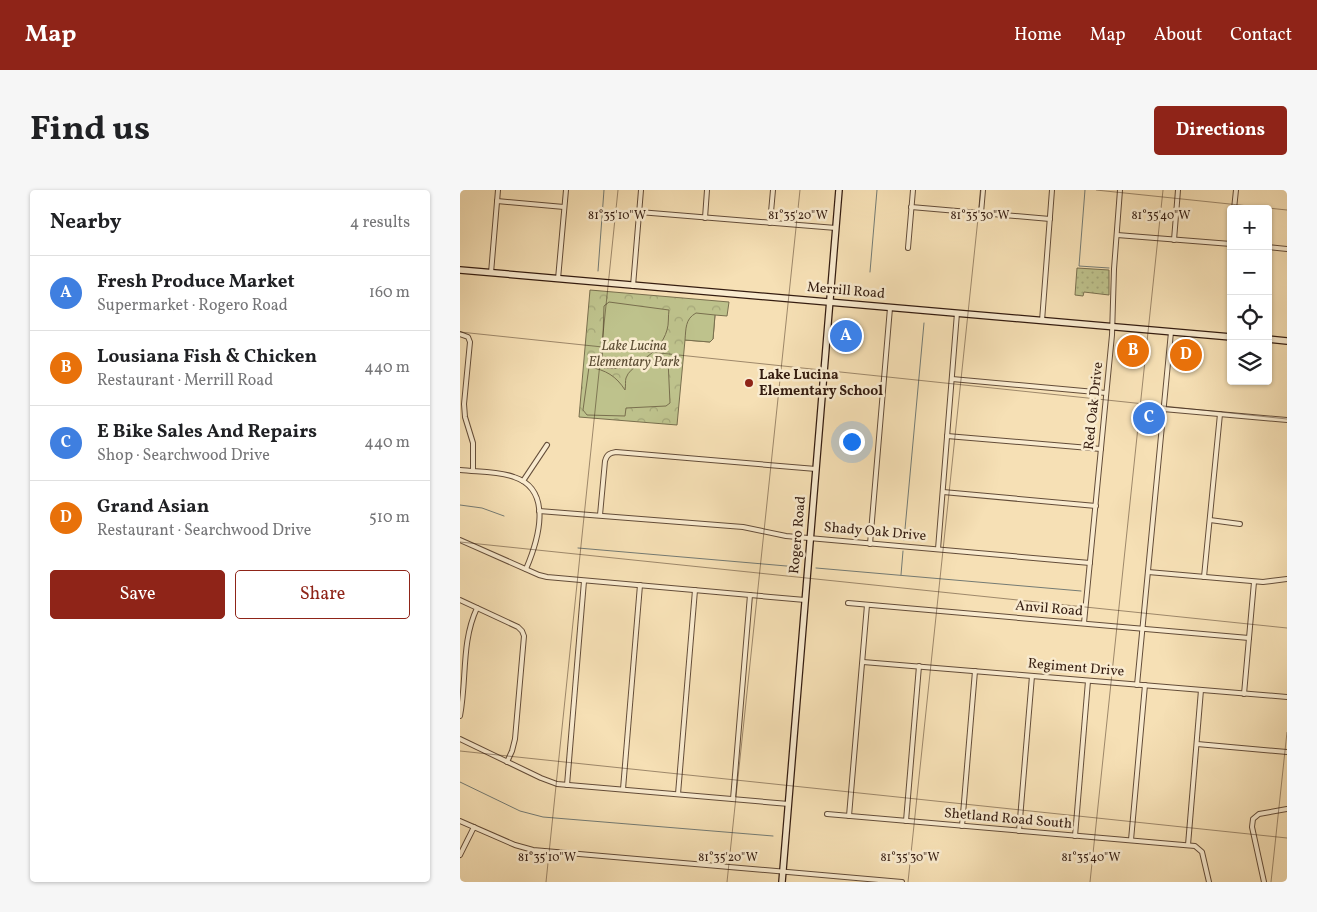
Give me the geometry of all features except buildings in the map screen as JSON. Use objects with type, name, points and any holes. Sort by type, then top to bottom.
[{"type":"main road","name":"Rogero Road","points":[[782,882],[839,190]]},
{"type":"main road","name":"Merrill Road","points":[[460,270],[1227,336]]},
{"type":"main road","points":[[1272,340],[1287,341]]},
{"type":"street","points":[[490,273],[498,190]]},
{"type":"street","points":[[558,279],[566,190]]},
{"type":"street","points":[[633,286],[641,190]]},
{"type":"street","points":[[705,218],[707,190]]},
{"type":"street","points":[[770,223],[773,190]]},
{"type":"street","points":[[908,248],[913,190]]},
{"type":"street","points":[[981,213],[983,190]]},
{"type":"street","points":[[1042,321],[1052,190]]},
{"type":"street","name":"Red Oak Drive","points":[[1084,623],[1112,327],[1120,190]]},
{"type":"street","points":[[1174,240],[1178,190]]},
{"type":"street","points":[[1234,205],[1236,190]]},
{"type":"street","points":[[497,201],[564,207]]},
{"type":"street","points":[[911,207],[1050,219]]},
{"type":"street","points":[[639,212],[836,228]]},
{"type":"street","points":[[1117,235],[1227,244]]},
{"type":"street","points":[[1272,247],[1287,249]]},
{"type":"street","points":[[870,544],[890,308]]},
{"type":"street","points":[[938,549],[957,313]]},
{"type":"street","points":[[1137,685],[1171,332]]},
{"type":"street","points":[[460,334],[468,337],[470,342],[464,404],[465,417],[473,443],[473,471]]},
{"type":"street","points":[[952,379],[1106,393]]},
{"type":"street","points":[[1163,409],[1287,420]]},
{"type":"street","points":[[1204,577],[1220,414]]},
{"type":"street","points":[[947,436],[1101,449]]},
{"type":"street","points":[[523,481],[547,445]]},
{"type":"street","points":[[600,515],[605,461],[606,456],[610,453],[816,470]]},
{"type":"street","points":[[460,470],[507,474],[523,481],[534,493],[539,504],[537,540],[526,569]]},
{"type":"street","points":[[943,492],[1096,506]]},
{"type":"street","name":"Shady Oak Drive","points":[[539,511],[743,527],[768,534],[1090,563]]},
{"type":"street","points":[[1210,520],[1240,524]]},
{"type":"street","points":[[460,540],[547,577],[805,600]]},
{"type":"street","points":[[1148,572],[1254,582],[1273,582],[1287,578]]},
{"type":"street","points":[[567,785],[584,581]]},
{"type":"street","points":[[1244,694],[1254,582]]},
{"type":"street","points":[[622,789],[640,585]]},
{"type":"street","points":[[678,794],[695,590]]},
{"type":"street","points":[[733,799],[750,595]]},
{"type":"street","points":[[460,600],[518,627],[524,636],[515,739],[512,751],[506,762]]},
{"type":"street","name":"Anvil Road","points":[[848,603],[1249,638]]},
{"type":"street","points":[[849,816],[867,605]]},
{"type":"street","points":[[460,716],[470,621],[477,608]]},
{"type":"street","name":"Regiment Drive","points":[[863,662],[1287,697]]},
{"type":"street","points":[[906,821],[919,666]]},
{"type":"street","points":[[962,826],[975,671]]},
{"type":"street","points":[[1019,831],[1032,676]]},
{"type":"street","points":[[1075,836],[1088,681]]},
{"type":"street","points":[[1131,840],[1145,685]]},
{"type":"street","points":[[1201,690],[1188,845],[1195,846],[1202,852],[1208,882]]},
{"type":"street","points":[[460,739],[549,782],[789,804]]},
{"type":"street","points":[[1197,744],[1287,752]]},
{"type":"street","points":[[1264,882],[1252,827],[1253,819],[1259,814],[1287,808]]},
{"type":"street","name":"Shetland Road South","points":[[827,814],[1188,845]]},
{"type":"street","points":[[460,821],[515,845],[533,850],[902,882]]},
{"type":"street","points":[[460,855],[474,827]]},
{"type":"green space","points":[[1077,268],[1109,270],[1109,295],[1084,292],[1083,296],[1075,295]]},
{"type":"green space","name":"Lake Lucina Elementary Park","points":[[590,290],[729,302],[727,316],[715,315],[713,339],[710,342],[685,340],[677,425],[579,417]]},
{"type":"green space","points":[[609,302],[669,310],[667,330],[658,347],[642,360],[614,369],[604,368],[602,365],[604,306]]},
{"type":"green space","points":[[696,313],[715,315],[713,339],[710,342],[685,340],[688,321]]},
{"type":"green space","points":[[657,359],[668,360],[670,403],[666,406],[626,408],[625,416],[587,415],[583,410],[589,367],[610,374],[625,390],[626,378],[631,370]]},
{"type":"waterway","points":[[598,271],[604,190]]},
{"type":"waterway","points":[[870,272],[877,190]]},
{"type":"waterway","points":[[1085,190],[1079,266],[1109,268]]},
{"type":"waterway","points":[[904,540],[924,323]]},
{"type":"waterway","points":[[460,505],[482,508],[504,516]]},
{"type":"waterway","points":[[578,548],[798,567]]},
{"type":"waterway","points":[[901,575],[903,551]]},
{"type":"waterway","points":[[816,568],[1081,591]]},
{"type":"waterway","points":[[460,782],[520,811],[543,817],[773,836]]},
{"type":"place","name":"Fresh Produce Market","points":[[846,336]]},
{"type":"place","name":"Lousiana Fish & Chicken","points":[[1133,351]]},
{"type":"place","name":"Grand Asian","points":[[1186,355]]},
{"type":"place","name":"Lake Lucina Elementary School","points":[[749,383]]},
{"type":"place","name":"E Bike Sales And Repairs","points":[[1149,418]]}]
